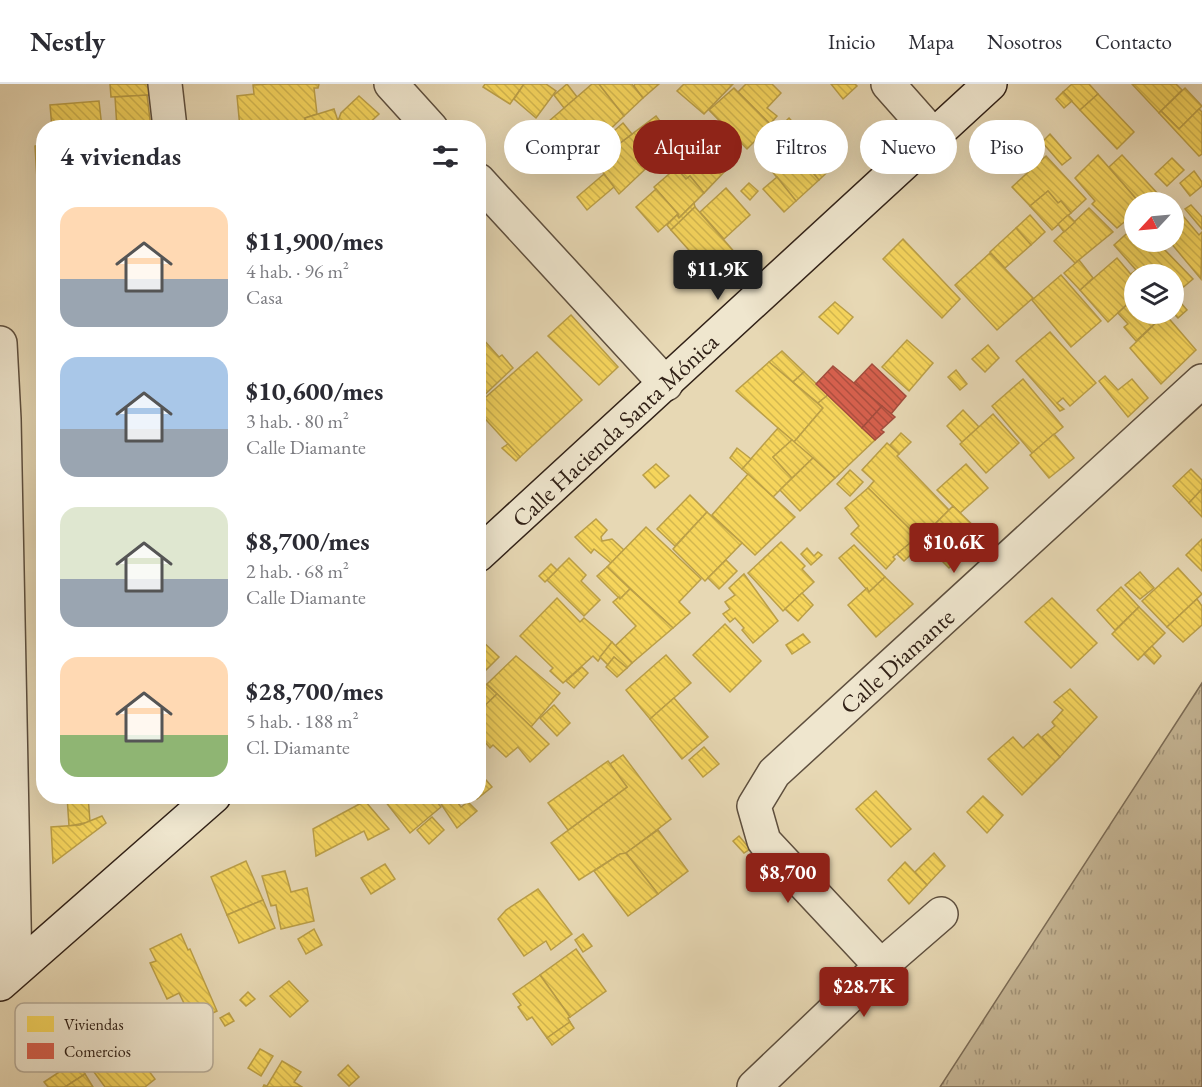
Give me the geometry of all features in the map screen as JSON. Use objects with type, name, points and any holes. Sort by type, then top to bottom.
[{"type":"street","points":[[165,84],[169,120]]},
{"type":"street","points":[[391,84],[424,120]]},
{"type":"street","points":[[888,84],[920,120]]},
{"type":"street","name":"Calle Hacienda Santa Mónica","points":[[951,120],[990,84]]},
{"type":"street","name":"Calle Hacienda Santa Mónica","points":[[486,548],[893,174]]},
{"type":"street","points":[[486,189],[666,384]]},
{"type":"street","points":[[0,343],[4,419],[7,977]]},
{"type":"street","name":"Calle Diamante","points":[[881,966],[764,841],[754,806],[774,773],[1202,381]]},
{"type":"street","points":[[7,977],[205,804]]},
{"type":"street","points":[[754,1087],[881,966],[941,914]]},
{"type":"green space","points":[[1202,683],[1202,1087],[940,1087]]},
{"type":"building: Viviendas","points":[[110,84],[153,84],[154,95],[111,97]]},
{"type":"building: Viviendas","points":[[319,84],[318,88],[314,88],[317,114],[305,118],[305,120],[239,120],[237,96],[254,94],[253,85]]},
{"type":"building: Viviendas","points":[[485,84],[524,84],[510,104],[483,87]]},
{"type":"building: Viviendas","points":[[524,84],[546,84],[556,91],[536,118],[514,99]]},
{"type":"building: Viviendas","points":[[567,84],[577,97],[564,108],[554,95]]},
{"type":"building: Viviendas","points":[[592,84],[599,84],[624,116],[620,120],[550,120]]},
{"type":"building: Viviendas","points":[[599,84],[632,84],[643,98],[624,116]]},
{"type":"building: Viviendas","points":[[635,84],[659,84],[643,98],[634,86]]},
{"type":"building: Viviendas","points":[[684,84],[733,84],[704,114],[677,91]]},
{"type":"building: Viviendas","points":[[746,84],[772,84],[781,93],[767,108],[777,116],[774,120],[766,120],[738,92]]},
{"type":"building: Viviendas","points":[[831,84],[855,84],[857,86],[843,99]]},
{"type":"building: Viviendas","points":[[1072,84],[1089,84],[1098,94],[1080,110],[1063,92]]},
{"type":"building: Viviendas","points":[[1132,84],[1176,84],[1182,90],[1159,113]]},
{"type":"building: Viviendas","points":[[734,88],[766,120],[754,120],[754,142],[747,149],[742,144],[742,120],[719,120],[709,110]]},
{"type":"building: Viviendas","points":[[1185,88],[1202,106],[1179,129],[1161,111]]},
{"type":"building: Viviendas","points":[[1063,92],[1072,101],[1064,108],[1056,99]]},
{"type":"building: Viviendas","points":[[1098,94],[1134,132],[1117,149],[1080,110]]},
{"type":"building: Viviendas","points":[[147,95],[150,120],[116,120],[115,97]]},
{"type":"building: Viviendas","points":[[359,96],[379,114],[373,120],[338,120],[341,113]]},
{"type":"building: Viviendas","points":[[99,101],[101,120],[51,120],[50,105]]},
{"type":"building: Viviendas","points":[[334,109],[338,120],[305,120],[305,118]]},
{"type":"building: Viviendas","points":[[1199,109],[1202,112],[1202,154],[1199,156],[1159,113],[1161,111],[1179,129]]},
{"type":"building: Viviendas","points":[[623,123],[632,134],[621,142],[621,125]]},
{"type":"building: Viviendas","points":[[633,133],[633,174],[640,174],[619,194],[604,174],[621,174],[621,142]]},
{"type":"building: Viviendas","points":[[1050,134],[1071,158],[1062,165],[1045,145],[1045,139]]},
{"type":"building: Viviendas","points":[[1098,155],[1130,192],[1124,192],[1124,222],[1117,228],[1092,204],[1095,201],[1075,178]]},
{"type":"building: Viviendas","points":[[1122,155],[1156,192],[1130,192],[1109,167]]},
{"type":"building: Viviendas","points":[[1045,157],[1086,199],[1071,213],[1048,191],[1030,206],[1012,187],[1026,174],[1045,174]]},
{"type":"building: Viviendas","points":[[1172,158],[1184,170],[1167,186],[1155,174]]},
{"type":"building: Viviendas","points":[[1194,171],[1202,182],[1202,186],[1190,196],[1180,183]]},
{"type":"building: Viviendas","points":[[604,174],[614,187],[587,210],[577,197]]},
{"type":"building: Viviendas","points":[[669,174],[681,174],[686,179],[690,176],[704,193],[679,218],[654,187]]},
{"type":"building: Viviendas","points":[[681,174],[722,174],[704,193],[690,176],[686,179]]},
{"type":"building: Viviendas","points":[[774,174],[814,174],[819,180],[796,201]]},
{"type":"building: Viviendas","points":[[814,174],[825,174],[819,180]]},
{"type":"building: Viviendas","points":[[777,177],[796,201],[784,212],[763,189]]},
{"type":"building: Viviendas","points":[[749,183],[758,191],[750,200],[741,191]]},
{"type":"building: Viviendas","points":[[726,188],[750,215],[724,239],[700,212]]},
{"type":"building: Viviendas","points":[[656,189],[678,214],[658,232],[636,207]]},
{"type":"building: Viviendas","points":[[1048,191],[1071,213],[1052,230],[1030,206]]},
{"type":"building: Viviendas","points":[[694,203],[695,207],[671,230],[667,225],[677,215],[679,218]]},
{"type":"building: Viviendas","points":[[1191,205],[1202,217],[1202,229],[1185,209]]},
{"type":"building: Viviendas","points":[[695,207],[737,255],[713,277],[671,230]]},
{"type":"building: Viviendas","points":[[1089,208],[1113,232],[1075,263],[1054,241]]},
{"type":"building: Viviendas","points":[[1030,215],[1045,232],[1031,245],[1016,228]]},
{"type":"building: Viviendas","points":[[1068,215],[1075,222],[1064,232],[1058,224]]},
{"type":"building: Viviendas","points":[[1184,217],[1199,235],[1202,232],[1201,279],[1178,252],[1184,252]]},
{"type":"building: Viviendas","points":[[1016,228],[1031,245],[1005,268],[990,252]]},
{"type":"building: Viviendas","points":[[1124,236],[1124,252],[1167,252],[1178,264],[1131,264],[1114,245]]},
{"type":"building: Viviendas","points":[[903,239],[960,299],[942,318],[883,259]]},
{"type":"building: Viviendas","points":[[990,253],[1033,298],[997,330],[955,285]]},
{"type":"building: Viviendas","points":[[1117,258],[1124,266],[1124,307],[1108,322],[1080,290]]},
{"type":"building: Viviendas","points":[[1079,260],[1093,278],[1080,290],[1064,273]]},
{"type":"building: Viviendas","points":[[1184,270],[1193,279],[1184,287]]},
{"type":"building: Viviendas","points":[[1061,275],[1101,321],[1071,347],[1032,300]]},
{"type":"building: Viviendas","points":[[835,302],[853,317],[838,334],[819,317]]},
{"type":"building: Viviendas","points":[[1124,307],[1124,320],[1118,313]]},
{"type":"building: Viviendas","points":[[571,315],[618,367],[599,385],[548,336]]},
{"type":"building: Viviendas","points":[[1128,324],[1154,324],[1136,341],[1124,327]]},
{"type":"building: Viviendas","points":[[1155,324],[1174,324],[1196,350],[1161,384],[1130,348]]},
{"type":"building: Viviendas","points":[[1050,332],[1096,383],[1070,406],[1063,398],[1057,403],[1064,409],[1060,411],[1016,361]]},
{"type":"building: Viviendas","points":[[907,340],[933,363],[909,391],[882,367]]},
{"type":"building: Viviendas","points":[[486,342],[499,357],[502,355],[513,368],[486,393]]},
{"type":"building: Viviendas","points":[[988,345],[999,358],[985,372],[972,359]]},
{"type":"building: Viviendas","points":[[782,351],[804,372],[793,382],[769,362]]},
{"type":"building: Viviendas","points":[[537,352],[582,400],[520,457],[486,420],[486,397]]},
{"type":"building: Viviendas","points":[[769,362],[823,408],[794,442],[736,391]]},
{"type":"building: Viviendas","points":[[956,370],[967,384],[960,390],[948,377]]},
{"type":"building: Viviendas","points":[[804,372],[828,395],[818,403],[793,382]]},
{"type":"building: Viviendas","points":[[1105,376],[1118,390],[1132,379],[1148,398],[1128,417],[1099,381]]},
{"type":"building: Viviendas","points":[[1023,379],[1063,427],[1032,453],[992,406]]},
{"type":"building: Viviendas","points":[[828,395],[875,440],[835,478],[794,442],[823,408],[818,403]]},
{"type":"building: Viviendas","points":[[963,410],[979,427],[962,442],[947,426]]},
{"type":"building: Viviendas","points":[[993,414],[1019,443],[986,473],[960,444]]},
{"type":"building: Viviendas","points":[[778,428],[792,440],[773,457],[792,478],[773,497],[742,469]]},
{"type":"building: Viviendas","points":[[901,433],[911,442],[899,454],[890,445]]},
{"type":"building: Viviendas","points":[[1054,434],[1074,458],[1049,478],[1030,455]]},
{"type":"building: Viviendas","points":[[792,440],[813,458],[792,478],[773,457]]},
{"type":"building: Viviendas","points":[[887,443],[949,510],[920,539],[868,488],[874,481],[862,470]]},
{"type":"building: Viviendas","points":[[508,444],[520,457],[516,461],[502,448]]},
{"type":"building: Viviendas","points":[[737,448],[751,459],[742,469],[730,458]]},
{"type":"building: Viviendas","points":[[813,458],[835,478],[800,511],[780,490]]},
{"type":"building: Viviendas","points":[[656,464],[669,476],[655,488],[643,475]]},
{"type":"building: Viviendas","points":[[966,464],[988,488],[960,513],[937,490]]},
{"type":"building: Viviendas","points":[[1191,469],[1202,480],[1202,489],[1189,503],[1173,486]]},
{"type":"building: Viviendas","points":[[850,470],[863,482],[850,496],[837,484]]},
{"type":"building: Viviendas","points":[[748,474],[795,517],[755,555],[712,515]]},
{"type":"building: Viviendas","points":[[868,488],[918,537],[893,557],[895,559],[886,569],[851,534],[859,526],[845,508]]},
{"type":"building: Viviendas","points":[[1202,489],[1202,517],[1189,503]]},
{"type":"building: Viviendas","points":[[690,495],[707,512],[675,546],[657,529]]},
{"type":"building: Viviendas","points":[[953,506],[982,534],[949,568],[920,539]]},
{"type":"building: Viviendas","points":[[707,512],[742,543],[705,581],[673,549]]},
{"type":"building: Viviendas","points":[[596,519],[607,530],[601,537],[602,541],[612,539],[624,550],[611,563],[594,549],[591,553],[575,537]]},
{"type":"building: Viviendas","points":[[646,527],[701,579],[679,602],[690,613],[673,628],[607,567]]},
{"type":"building: Viviendas","points":[[1202,539],[1202,571],[1186,555]]},
{"type":"building: Viviendas","points":[[781,542],[805,566],[802,569],[814,582],[783,611],[748,573]]},
{"type":"building: Viviendas","points":[[910,543],[917,549],[904,561],[897,554]]},
{"type":"building: Viviendas","points":[[854,545],[885,577],[869,592],[839,558]]},
{"type":"building: Viviendas","points":[[807,548],[814,556],[818,552],[822,555],[811,565],[801,554]]},
{"type":"building: Viviendas","points":[[569,558],[586,575],[581,581],[600,600],[584,616],[547,580]]},
{"type":"building: Viviendas","points":[[726,560],[737,571],[719,589],[708,578]]},
{"type":"building: Viviendas","points":[[551,564],[557,570],[545,582],[539,576]]},
{"type":"building: Viviendas","points":[[607,567],[630,589],[620,599],[597,576]]},
{"type":"building: Viviendas","points":[[1178,568],[1202,594],[1167,627],[1142,601]]},
{"type":"building: Viviendas","points":[[1140,572],[1154,588],[1140,599],[1125,585]]},
{"type":"building: Viviendas","points":[[744,574],[778,621],[753,643],[735,618],[730,622],[723,614],[730,609],[725,602],[735,595],[729,588]]},
{"type":"building: Viviendas","points":[[885,577],[913,604],[876,637],[848,605],[867,588],[869,592]]},
{"type":"building: Viviendas","points":[[1121,587],[1139,607],[1115,630],[1097,610]]},
{"type":"building: Viviendas","points":[[630,589],[673,628],[632,663],[615,646],[636,626],[613,602],[619,597],[620,599]]},
{"type":"building: Viviendas","points":[[802,593],[813,605],[798,621],[785,609]]},
{"type":"building: Viviendas","points":[[557,598],[580,622],[584,618],[612,642],[598,661],[593,656],[563,683],[550,671],[553,668],[520,636]]},
{"type":"building: Viviendas","points":[[1052,598],[1097,643],[1071,668],[1025,622]]},
{"type":"building: Viviendas","points":[[1197,599],[1202,606],[1202,625],[1183,642],[1167,627]]},
{"type":"building: Viviendas","points":[[1139,607],[1165,633],[1138,660],[1112,634]]},
{"type":"building: Viviendas","points":[[725,624],[761,661],[730,692],[693,655]]},
{"type":"building: Viviendas","points":[[803,634],[810,642],[792,654],[786,645]]},
{"type":"building: Viviendas","points":[[612,642],[632,663],[627,668],[614,657],[608,665],[600,657]]},
{"type":"building: Viviendas","points":[[486,645],[499,657],[486,670]]},
{"type":"building: Viviendas","points":[[1152,646],[1161,656],[1154,664],[1144,654]]},
{"type":"building: Viviendas","points":[[666,655],[691,683],[650,719],[626,690]]},
{"type":"building: Viviendas","points":[[516,656],[560,693],[531,727],[487,684]]},
{"type":"building: Viviendas","points":[[614,657],[627,668],[617,677],[606,667]]},
{"type":"building: Viviendas","points":[[582,667],[588,673],[574,688],[566,681]]},
{"type":"building: Viviendas","points":[[486,684],[497,694],[486,704]]},
{"type":"building: Viviendas","points":[[1070,689],[1097,717],[1060,757],[1042,737],[1055,726],[1052,722],[1063,710],[1054,702]]},
{"type":"building: Viviendas","points":[[497,694],[549,744],[530,762],[518,747],[506,757],[493,745],[490,748],[486,743],[486,704]]},
{"type":"building: Viviendas","points":[[674,698],[708,737],[682,759],[650,719]]},
{"type":"building: Viviendas","points":[[554,705],[570,723],[557,736],[540,718]]},
{"type":"building: Viviendas","points":[[1038,734],[1060,757],[1022,795],[988,759],[1013,737],[1023,748]]},
{"type":"building: Viviendas","points":[[704,747],[719,764],[703,777],[689,760]]},
{"type":"building: Viviendas","points":[[623,755],[671,819],[625,854],[620,854],[579,880],[551,843],[627,787],[610,764]]},
{"type":"building: Viviendas","points":[[608,761],[627,787],[568,830],[548,803]]},
{"type":"building: Viviendas","points":[[486,780],[492,787],[486,792]]},
{"type":"building: Viviendas","points":[[876,791],[911,829],[891,847],[856,809]]},
{"type":"building: Viviendas","points":[[983,796],[1003,815],[987,833],[967,812]]},
{"type":"building: Viviendas","points":[[68,804],[89,804],[90,822],[69,826]]},
{"type":"building: Viviendas","points":[[359,804],[368,804],[389,829],[368,840],[364,831],[316,856],[313,829]]},
{"type":"building: Viviendas","points":[[387,804],[439,804],[441,807],[410,833]]},
{"type":"building: Viviendas","points":[[441,804],[459,804],[461,807],[470,804],[477,811],[457,828]]},
{"type":"building: Viviendas","points":[[102,816],[106,823],[53,863],[51,827],[80,825]]},
{"type":"building: Viviendas","points":[[432,817],[444,830],[429,844],[417,830]]},
{"type":"building: Viviendas","points":[[658,830],[688,871],[658,894],[626,853]]},
{"type":"building: Viviendas","points":[[739,836],[750,849],[744,853],[733,841]]},
{"type":"building: Viviendas","points":[[626,853],[658,894],[628,916],[594,871],[620,854]]},
{"type":"building: Viviendas","points":[[934,853],[945,866],[927,885],[915,872]]},
{"type":"building: Viviendas","points":[[246,861],[263,900],[227,915],[211,877]]},
{"type":"building: Viviendas","points":[[905,862],[927,885],[909,904],[888,880]]},
{"type":"building: Viviendas","points":[[385,864],[395,879],[371,894],[361,878]]},
{"type":"building: Viviendas","points":[[285,871],[291,892],[307,888],[314,921],[281,929],[276,905],[271,906],[262,876]]},
{"type":"building: Viviendas","points":[[538,889],[572,934],[551,950],[546,941],[524,956],[498,919],[506,910]]},
{"type":"building: Viviendas","points":[[263,900],[275,928],[239,943],[227,915]]},
{"type":"building: Viviendas","points":[[314,929],[322,945],[306,954],[298,939]]},
{"type":"building: Viviendas","points":[[181,934],[217,1011],[213,1013],[213,1003],[184,1003],[179,993],[167,999],[150,963],[156,961],[150,949]]},
{"type":"building: Viviendas","points":[[583,934],[592,946],[583,952],[575,940]]},
{"type":"building: Viviendas","points":[[576,949],[606,991],[570,1017],[540,975]]},
{"type":"building: Viviendas","points":[[540,975],[570,1017],[568,1018],[570,1022],[547,1038],[532,1017],[527,1020],[518,1007],[521,1005],[513,994]]},
{"type":"building: Viviendas","points":[[289,981],[308,1001],[290,1017],[270,996]]},
{"type":"building: Viviendas","points":[[248,992],[255,999],[246,1006],[240,1000]]},
{"type":"building: Viviendas","points":[[229,1013],[234,1021],[225,1026],[220,1018]]},
{"type":"building: Viviendas","points":[[570,1022],[574,1028],[552,1045],[547,1038]]},
{"type":"building: Viviendas","points":[[260,1049],[273,1056],[261,1076],[248,1068]]},
{"type":"building: Viviendas","points":[[282,1061],[301,1072],[294,1082],[302,1087],[263,1087],[267,1086]]},
{"type":"building: Viviendas","points":[[348,1065],[359,1077],[349,1086],[338,1075]]},
{"type":"building: Viviendas","points":[[59,1072],[84,1072],[85,1074],[65,1087],[48,1087],[44,1082]]},
{"type":"building: Viviendas","points":[[94,1072],[150,1072],[155,1079],[145,1087],[105,1087]]},
{"type":"building: Viviendas","points":[[85,1074],[93,1087],[65,1087]]},
{"type":"building: Comercios","points":[[872,364],[906,396],[891,414],[854,383]]},
{"type":"building: Comercios","points":[[833,366],[882,406],[862,428],[816,384]]},
{"type":"building: Comercios","points":[[882,406],[895,417],[881,430],[884,432],[875,440],[862,428]]}]
